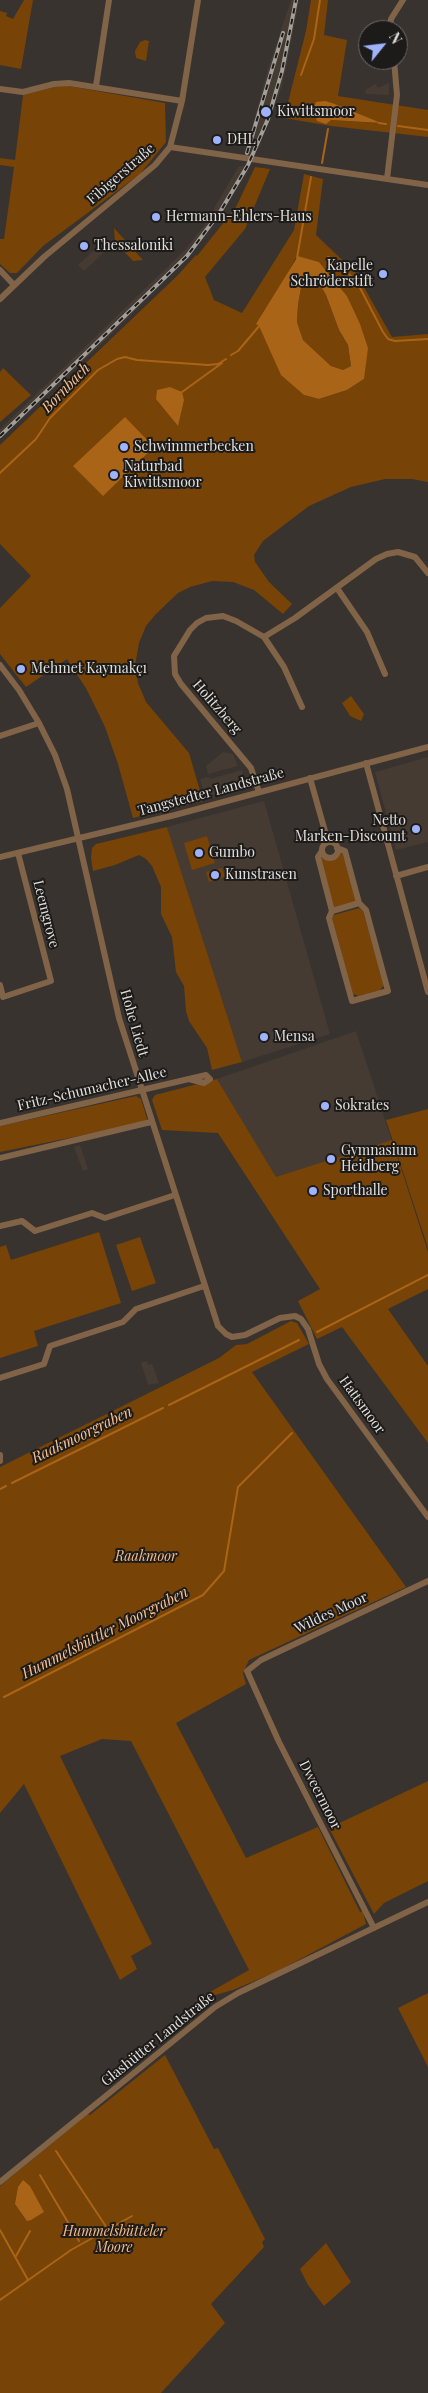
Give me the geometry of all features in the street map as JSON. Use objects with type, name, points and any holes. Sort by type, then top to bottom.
[{"type":"street","points":[[96,86],[109,0]]},
{"type":"street","name":"Fibigerstraße","points":[[0,300],[48,254],[155,165],[170,147],[182,101],[198,0]]},
{"type":"street","points":[[391,20],[403,0]]},
{"type":"street","points":[[387,179],[397,95],[395,70]]},
{"type":"street","points":[[0,89],[23,92],[54,84],[69,83],[182,101]]},
{"type":"street","points":[[170,147],[428,185]]},
{"type":"street","points":[[0,270],[14,285]]},
{"type":"street","points":[[264,637],[337,588],[376,559],[398,552],[415,557],[428,573]]},
{"type":"street","points":[[337,588],[366,632],[385,674]]},
{"type":"street","name":"Holitzberg","points":[[259,792],[251,768],[181,684],[175,674],[174,656],[190,630],[197,623],[206,618],[228,617],[264,637],[284,666],[302,707]]},
{"type":"street","name":"Hohe Liedt","points":[[0,665],[19,690],[39,723],[55,754],[67,788],[116,1008],[218,1326],[232,1337],[245,1335],[280,1318]]},
{"type":"street","points":[[0,736],[39,723]]},
{"type":"street","name":"Tangstedter Landstraße","points":[[0,857],[175,815],[428,747]]},
{"type":"street","points":[[366,763],[428,992]]},
{"type":"street","points":[[310,778],[328,842]]},
{"type":"street","points":[[328,842],[335,844],[337,848],[344,851],[359,903],[366,910],[388,991],[352,1001],[329,918],[332,911],[318,857],[324,845],[328,842]]},
{"type":"street","points":[[322,851],[326,857],[331,858],[337,853],[337,848]]},
{"type":"street","name":"Leemgrove","points":[[0,985],[3,997],[51,982],[18,853]]},
{"type":"street","points":[[396,876],[428,867]]},
{"type":"street","points":[[332,911],[359,903]]},
{"type":"street","points":[[419,959],[428,956]]},
{"type":"street","name":"Fritz-Schumacher-Allee","points":[[0,1123],[189,1079]]},
{"type":"street","points":[[0,1158],[151,1122]]},
{"type":"street","points":[[0,1226],[22,1221],[35,1231],[92,1213],[105,1218],[175,1195]]},
{"type":"street","points":[[0,1378],[44,1364],[50,1346],[123,1322],[136,1309],[204,1286]]},
{"type":"street","name":"Hattsmoor","points":[[280,1318],[295,1316],[305,1323],[319,1364],[327,1379],[428,1517]]},
{"type":"street","points":[[0,1454],[0,1461]]},
{"type":"street","name":"Wildes Moor","points":[[247,1672],[261,1660],[428,1580]]},
{"type":"street","name":"Dweermoor","points":[[247,1672],[279,1742],[374,1928]]},
{"type":"street","name":"Glashütter Landstraße","points":[[0,2182],[215,2007],[238,1993],[428,1902]]},
{"type":"shaded area","points":[[291,0],[299,0],[282,86],[258,149],[247,146],[268,69]]},
{"type":"shaded area","points":[[389,83],[389,95],[366,94],[365,90],[375,84],[378,88]]},
{"type":"shaded area","points":[[325,101],[381,123],[331,120],[326,124],[317,121],[313,110],[316,102]]},
{"type":"shaded area","points":[[239,166],[250,166],[231,199],[188,258],[97,348],[0,439],[0,429],[184,251],[203,227]]},
{"type":"shaded area","points":[[105,240],[111,246],[84,271],[78,265]]},
{"type":"shaded area","points":[[298,256],[319,262],[347,296],[360,324],[368,348],[364,379],[347,390],[319,399],[304,395],[281,375],[259,326],[256,324]],"holes":[[[310,275],[319,283],[326,295],[339,330],[348,345],[351,366],[343,370],[331,366],[303,340],[297,322],[302,282]]]},
{"type":"shaded area","points":[[170,387],[182,392],[184,400],[178,426],[156,399],[157,390]]},
{"type":"shaded area","points":[[125,417],[154,447],[103,496],[73,466]]},
{"type":"shaded area","points":[[223,752],[233,754],[238,766],[208,774],[206,766]]},
{"type":"shaded area","points":[[428,757],[428,842],[396,850],[375,772]]},
{"type":"shaded area","points":[[242,770],[247,788],[206,800],[200,779],[209,777],[210,779]]},
{"type":"shaded area","points":[[264,801],[330,1034],[242,1062],[167,827]]},
{"type":"shaded area","name":"Gymnasium Heidberg","points":[[356,1031],[428,1252],[336,1279],[217,1079]]},
{"type":"shaded area","points":[[80,1145],[88,1169],[83,1171],[74,1147]]},
{"type":"shaded area","points":[[147,1361],[148,1365],[152,1364],[159,1383],[148,1385],[141,1363]]},
{"type":"shaded area","points":[[23,2180],[30,2186],[44,2212],[27,2221],[15,2204],[18,2187]]},
{"type":"green space","points":[[24,0],[33,0],[21,69],[0,65],[0,11],[7,13],[6,16],[13,19]]},
{"type":"green space","points":[[311,0],[328,0],[324,35],[347,40],[338,96],[428,110],[428,137],[331,126],[284,118],[306,31]],"holes":[[[335,104],[379,123],[331,120]]]},
{"type":"green space","points":[[149,41],[146,61],[136,58],[135,51],[140,42]]},
{"type":"green space","points":[[63,85],[165,103],[166,142],[140,174],[43,246],[17,273],[10,273],[0,264],[0,239],[4,239],[14,167],[0,165],[0,158],[15,160],[23,95]]},
{"type":"green space","points":[[255,167],[270,169],[245,229],[205,277],[214,300],[242,313],[294,230],[304,174],[323,179],[316,235],[356,273],[392,337],[428,334],[428,482],[412,479],[385,479],[351,487],[309,506],[263,541],[254,555],[255,562],[269,582],[292,604],[283,614],[254,590],[233,582],[212,581],[190,587],[178,593],[156,614],[146,626],[139,643],[135,666],[138,683],[146,702],[189,753],[203,801],[133,818],[118,764],[105,727],[87,690],[67,659],[26,687],[0,654],[0,608],[31,576],[0,544],[0,445],[197,256],[236,207]],"holes":[[[297,256],[319,262],[347,296],[364,379],[347,390],[319,399],[304,395],[259,326]]]},
{"type":"green space","points":[[114,228],[143,260],[133,261],[115,242]]},
{"type":"green space","points":[[311,274],[326,295],[339,330],[348,345],[351,366],[343,370],[331,366],[303,340],[297,322],[302,282]]},
{"type":"green space","points":[[3,368],[31,395],[0,422],[0,372]]},
{"type":"green space","points":[[351,696],[364,714],[361,721],[350,716],[342,703]]},
{"type":"green space","points":[[167,827],[242,1062],[212,1070],[207,1048],[189,1021],[186,1011],[184,986],[176,972],[172,937],[161,914],[161,887],[152,866],[139,855],[115,865],[93,871],[92,848],[96,844]]},
{"type":"green space","name":"Gumbo","points":[[207,836],[215,863],[192,870],[184,843]]},
{"type":"green space","points":[[339,849],[342,852],[357,903],[334,909],[320,858],[322,853],[326,857],[334,857]]},
{"type":"green space","name":"Kunstrasen","points":[[222,868],[225,877],[209,882],[206,872]]},
{"type":"green space","points":[[359,908],[363,911],[384,985],[380,990],[359,996],[353,994],[332,918],[334,915]]},
{"type":"green space","points":[[217,1079],[276,1177],[392,1140],[428,1252],[428,1289],[388,1309],[428,1366],[428,1443],[342,1327],[317,1339],[298,1301],[320,1289],[218,1133],[162,1130],[152,1100],[155,1095]]},
{"type":"green space","points":[[136,1096],[141,1099],[148,1122],[0,1152],[0,1126]]},
{"type":"green space","points":[[428,1109],[428,1248],[386,1120]]},
{"type":"green space","points":[[99,1232],[121,1303],[34,1331],[38,1346],[0,1358],[0,1247],[6,1245],[11,1260]]},
{"type":"green space","points":[[140,1237],[156,1283],[132,1291],[116,1245]]},
{"type":"green space","name":"Raakmoor","points":[[291,1321],[297,1323],[309,1344],[252,1372],[406,1587],[249,1660],[243,1673],[246,1684],[176,1723],[246,1858],[318,1827],[360,1912],[363,1911],[366,1924],[276,1972],[233,1990],[194,2001],[249,1970],[131,1741],[102,1739],[60,1756],[152,1944],[131,1956],[137,1969],[120,1980],[24,1784],[0,1813],[0,1467],[219,1358],[236,1345],[247,1344]]},
{"type":"green space","points":[[428,1781],[428,1881],[384,1903],[374,1914],[329,1828]]},
{"type":"green space","points":[[428,1993],[428,2067],[398,2008]]},
{"type":"green space","name":"Hummelsbütteler Moore","points":[[165,2055],[214,2149],[218,2148],[265,2239],[262,2242],[264,2247],[211,2304],[225,2323],[161,2393],[0,2393],[0,2186],[88,2114],[90,2115]]},
{"type":"green space","points":[[326,2243],[351,2282],[324,2306],[308,2285],[300,2269]]},
{"type":"waterway","points":[[301,75],[314,39],[320,0]]},
{"type":"waterway","name":"Bornbach","points":[[379,123],[386,124]]},
{"type":"waterway","name":"Bornbach","points":[[398,126],[428,130]]},
{"type":"waterway","name":"Bornbach","points":[[322,163],[328,129]]},
{"type":"waterway","name":"Bornbach","points":[[297,258],[311,177]]},
{"type":"waterway","points":[[328,257],[339,263],[358,284],[388,339],[395,341],[428,339]]},
{"type":"waterway","name":"Bornbach","points":[[231,355],[238,351],[260,325]]},
{"type":"waterway","name":"Bornbach","points":[[0,473],[36,439],[50,418],[98,370],[117,359],[125,357],[137,360],[208,365],[218,364],[226,359]]},
{"type":"waterway","points":[[182,392],[222,363]]},
{"type":"waterway","name":"Raakmoorgraben","points":[[317,1332],[428,1275]]},
{"type":"waterway","name":"Raakmoorgraben","points":[[169,1405],[299,1340]]},
{"type":"waterway","name":"Raakmoorgraben","points":[[12,1483],[163,1408]]},
{"type":"waterway","name":"Hummelsbüttler Moorgraben","points":[[4,1697],[203,1595],[224,1571],[238,1487],[292,1433]]},
{"type":"waterway","name":"Raakmoorgraben","points":[[0,1489],[6,1486]]},
{"type":"waterway","points":[[56,2151],[107,2228]]},
{"type":"waterway","points":[[40,2175],[79,2241]]},
{"type":"waterway","points":[[0,2300],[71,2250],[132,2216]]},
{"type":"waterway","points":[[0,2230],[28,2280]]},
{"type":"waterway","points":[[16,2256],[30,2231]]},
{"type":"railway","points":[[0,436],[187,256],[220,212],[248,165],[268,119],[282,71],[296,0]]},
{"type":"railway","points":[[247,153],[283,33]]},
{"type":"place","name":"Kiwittsmoor","points":[[266,112]]},
{"type":"place","name":"DHL","points":[[217,140]]},
{"type":"place","name":"Hermann-Ehlers-Haus","points":[[156,217]]},
{"type":"place","name":"Thessaloniki","points":[[84,246]]},
{"type":"place","name":"Kapelle Schröderstift","points":[[383,274]]},
{"type":"place","name":"Schwimmerbecken","points":[[124,447]]},
{"type":"place","name":"Naturbad Kiwittsmoor","points":[[114,475]]},
{"type":"place","name":"Mehmet Kaymakçı","points":[[21,669]]},
{"type":"place","name":"Netto Marken-Discount","points":[[416,829]]},
{"type":"place","name":"Gumbo","points":[[199,853]]},
{"type":"place","name":"Kunstrasen","points":[[215,875]]},
{"type":"place","name":"Mensa","points":[[264,1037]]},
{"type":"place","name":"Sokrates","points":[[325,1106]]},
{"type":"place","name":"Gymnasium Heidberg","points":[[331,1159]]},
{"type":"place","name":"Sporthalle","points":[[313,1191]]}]
